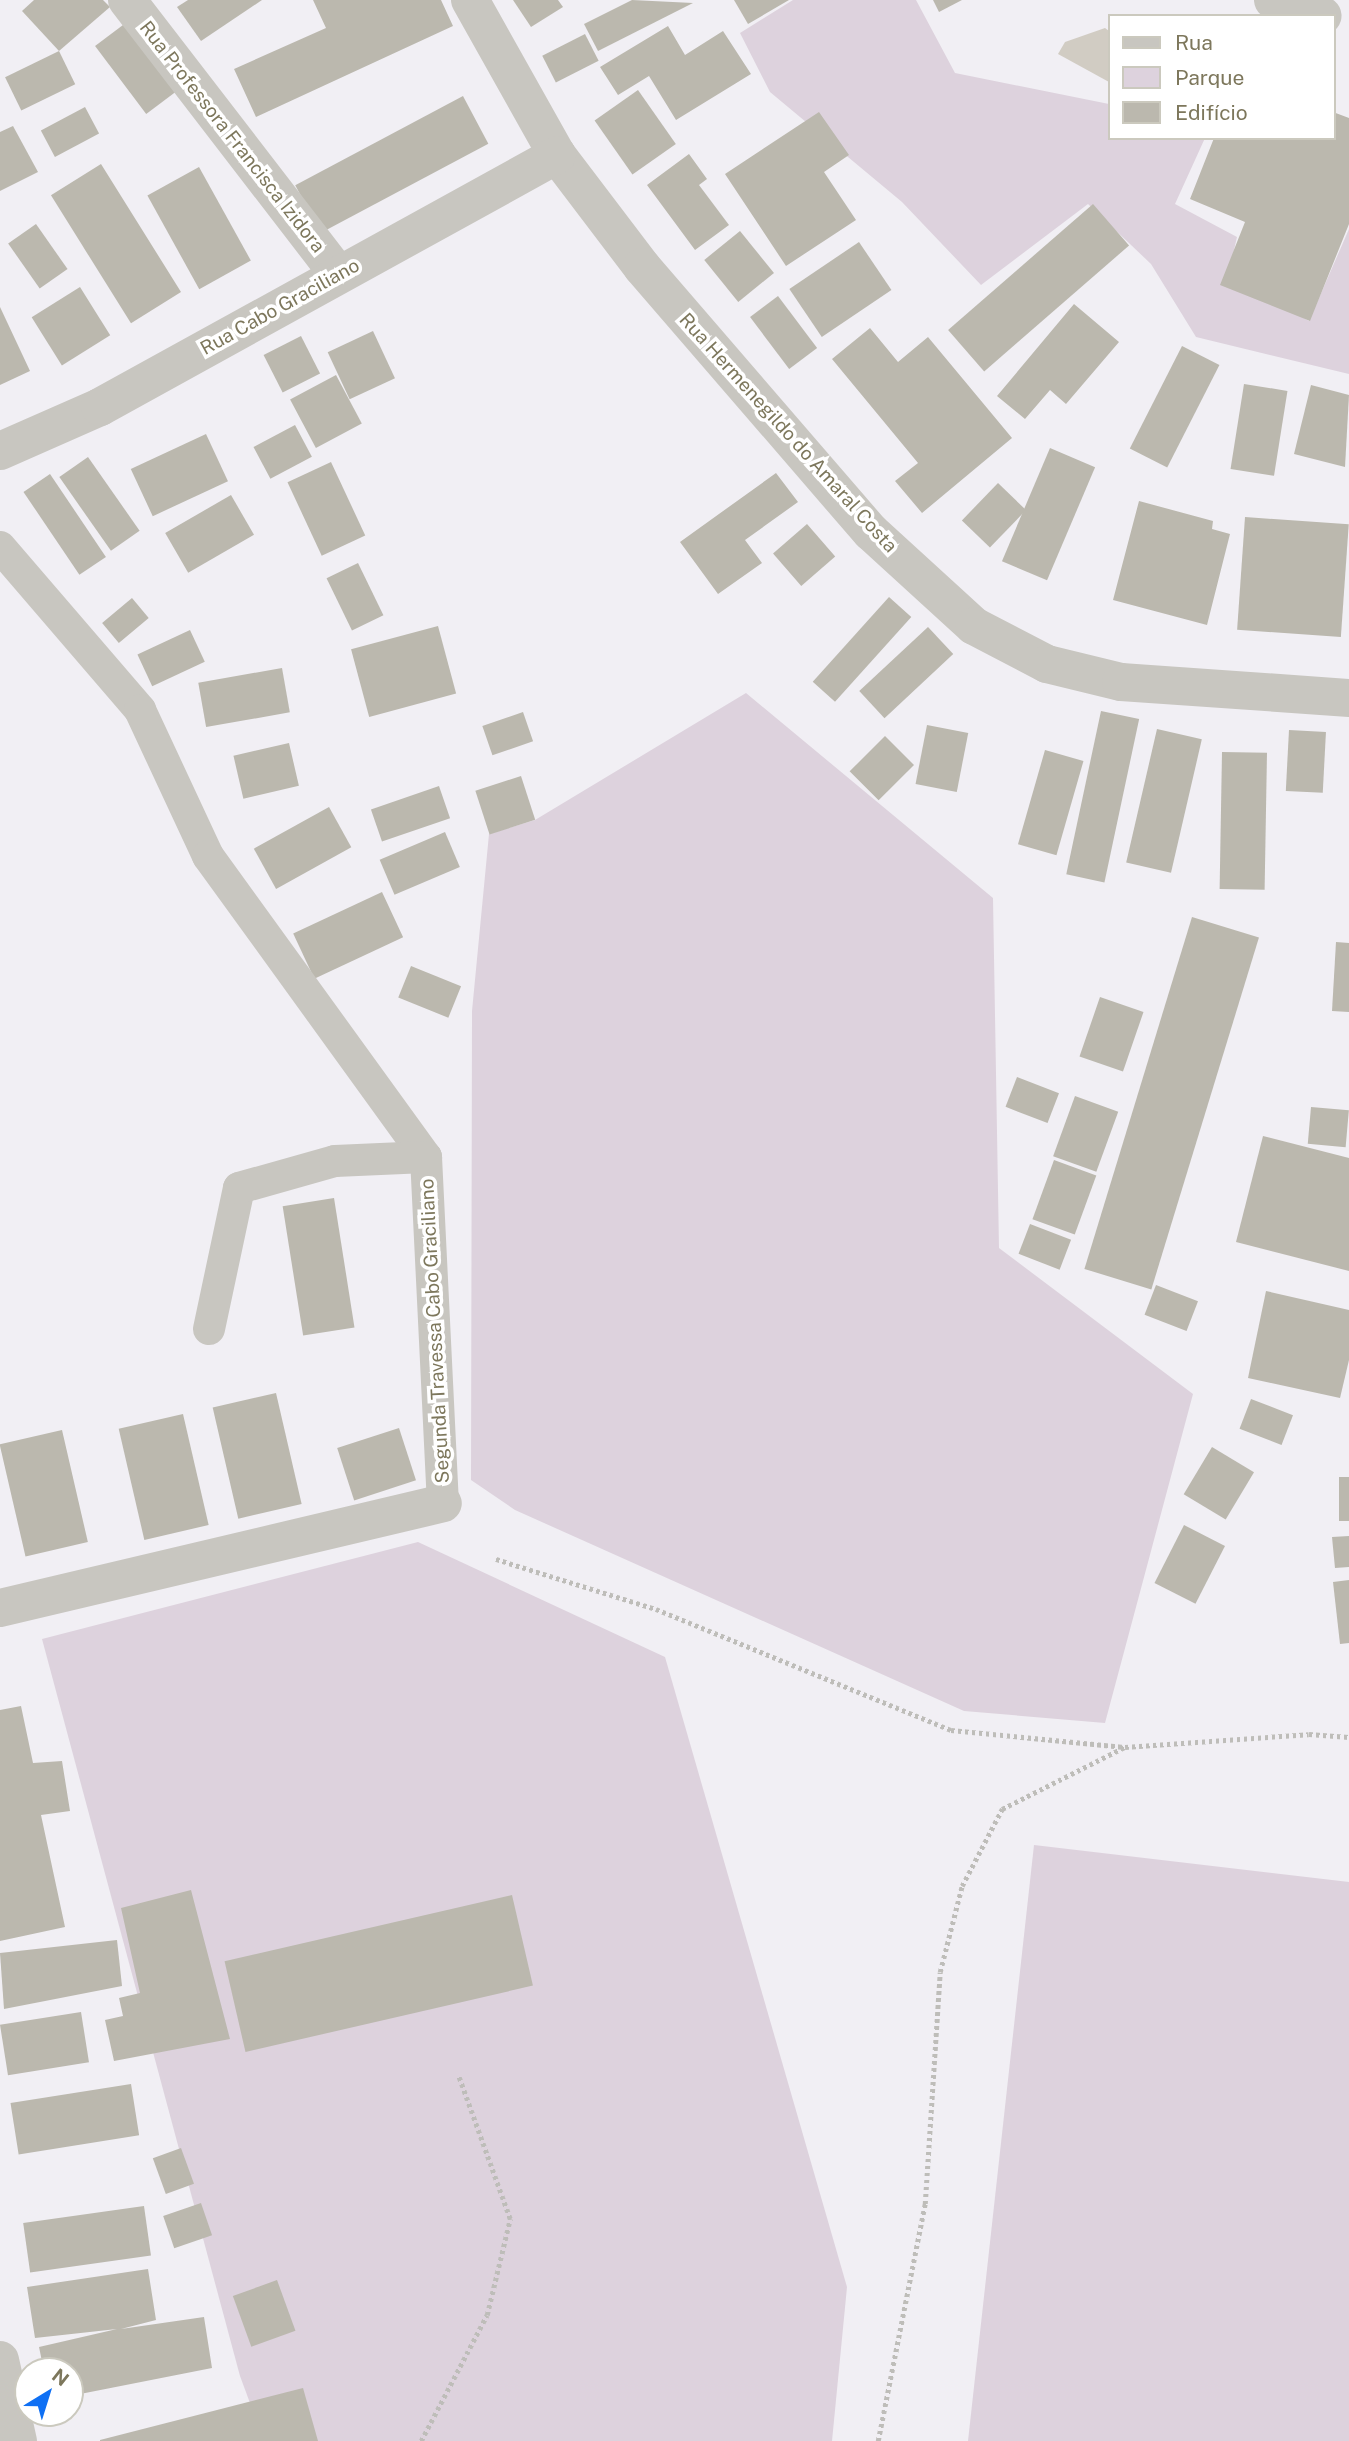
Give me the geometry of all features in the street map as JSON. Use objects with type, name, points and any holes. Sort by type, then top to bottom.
[{"type":"street","name":"Rua Professora Francisca Izidora","points":[[127,0],[338,274]]},
{"type":"street","name":"Rua Hermenegildo do Amaral Costa","points":[[470,0],[557,155],[642,267],[793,445],[871,532],[974,626],[1047,664],[1121,682],[1349,698]]},
{"type":"street","points":[[1273,0],[1317,14]]},
{"type":"street","name":"Rua Cabo Graciliano","points":[[0,451],[100,407],[557,155]]},
{"type":"street","name":"Segunda Travessa Cabo Graciliano","points":[[0,1608],[443,1503]]},
{"type":"street","points":[[0,2360],[18,2441]]},
{"type":"lane","name":"Segunda Travessa Cabo Graciliano","points":[[0,547],[140,710],[208,856],[426,1157],[443,1503]]},
{"type":"lane","points":[[209,1329],[239,1188],[335,1161],[426,1157]]},
{"type":"path","points":[[496,1559],[656,1609],[951,1730],[1125,1747],[1309,1734],[1349,1737]]},
{"type":"path","points":[[877,2441],[925,2204],[940,1972],[962,1886],[1002,1809],[1125,1747]]},
{"type":"path","points":[[421,2441],[487,2315],[510,2219],[459,2077]]},
{"type":"green space","points":[[793,0],[916,0],[955,73],[1108,104],[1108,140],[1204,140],[1175,204],[1237,237],[1228,276],[1309,321],[1349,229],[1349,374],[1196,337],[1151,264],[1088,204],[981,285],[902,202],[770,92],[740,33]]},
{"type":"green space","points":[[746,693],[993,898],[999,1248],[1193,1394],[1105,1723],[964,1711],[515,1510],[471,1480],[472,1011],[489,834],[535,820]]},
{"type":"green space","points":[[418,1542],[665,1657],[847,2287],[832,2441],[264,2441],[240,2376],[42,1639]]},
{"type":"green space","points":[[1034,1845],[1349,1882],[1349,2441],[968,2441]]},
{"type":"shaded area","points":[[1105,28],[1108,30],[1108,81],[1058,54],[1065,42]]},
{"type":"building","points":[[34,0],[103,0],[110,7],[59,51],[22,11]]},
{"type":"building","points":[[188,0],[262,0],[201,41],[177,7]]},
{"type":"building","points":[[313,0],[441,0],[453,26],[256,117],[234,69],[326,28]]},
{"type":"building","points":[[513,0],[558,0],[563,7],[531,27]]},
{"type":"building","points":[[632,0],[693,3],[598,51],[584,24]]},
{"type":"building","points":[[734,0],[789,0],[748,24]]},
{"type":"building","points":[[933,0],[962,0],[939,12]]},
{"type":"building","points":[[127,22],[178,90],[146,114],[95,46]]},
{"type":"building","points":[[668,26],[685,55],[723,31],[751,74],[676,120],[649,76],[618,95],[600,67]]},
{"type":"building","points":[[585,34],[599,61],[556,83],[542,56]]},
{"type":"building","points":[[59,51],[75,84],[21,111],[5,77]]},
{"type":"building","points":[[638,90],[676,144],[632,174],[595,120]]},
{"type":"building","points":[[463,96],[488,144],[321,233],[295,185]]},
{"type":"building","points":[[85,107],[99,133],[55,157],[41,130]]},
{"type":"building","points":[[819,112],[849,155],[824,172],[856,220],[786,266],[725,174]]},
{"type":"building","points":[[1335,113],[1349,118],[1349,224],[1310,321],[1220,285],[1245,222],[1190,199],[1213,140],[1335,140]]},
{"type":"building","points":[[13,126],[38,172],[0,191],[0,132]]},
{"type":"building","points":[[689,154],[707,179],[699,185],[729,225],[695,250],[647,185]]},
{"type":"building","points":[[101,164],[181,292],[131,323],[51,195]]},
{"type":"building","points":[[199,167],[251,261],[199,289],[147,196]]},
{"type":"building","points":[[1093,204],[1129,246],[984,371],[948,330]]},
{"type":"building","points":[[36,224],[68,269],[40,289],[8,244]]},
{"type":"building","points":[[740,231],[774,273],[738,302],[704,260]]},
{"type":"building","points":[[859,242],[891,290],[822,337],[789,289]]},
{"type":"building","points":[[80,287],[110,335],[62,366],[32,317]]},
{"type":"building","points":[[778,296],[817,348],[789,369],[750,317]]},
{"type":"building","points":[[1074,304],[1119,342],[1066,404],[1050,390],[1025,419],[997,396]]},
{"type":"building","points":[[0,307],[30,371],[0,385]]},
{"type":"building","points":[[870,328],[898,362],[928,337],[1012,438],[922,513],[895,481],[918,463],[832,359]]},
{"type":"building","points":[[373,331],[395,378],[350,399],[328,352]]},
{"type":"building","points":[[301,336],[320,373],[283,392],[264,355]]},
{"type":"building","points":[[1182,346],[1219,365],[1167,468],[1130,448]]},
{"type":"building","points":[[336,375],[362,424],[316,448],[290,399]]},
{"type":"building","points":[[1244,384],[1287,391],[1274,476],[1231,469]]},
{"type":"building","points":[[1311,385],[1349,395],[1345,467],[1294,454]]},
{"type":"building","points":[[295,425],[312,457],[270,479],[254,447]]},
{"type":"building","points":[[206,434],[228,481],[153,516],[131,469]]},
{"type":"building","points":[[1050,448],[1095,467],[1047,580],[1002,561]]},
{"type":"building","points":[[88,457],[140,531],[111,551],[59,477]]},
{"type":"building","points":[[331,462],[365,535],[322,556],[287,482]]},
{"type":"building","points":[[776,473],[798,502],[745,540],[762,563],[718,594],[680,542]]},
{"type":"building","points":[[50,474],[106,557],[79,575],[23,492]]},
{"type":"building","points":[[998,483],[1026,510],[990,547],[962,520]]},
{"type":"building","points":[[231,495],[254,535],[188,573],[165,533]]},
{"type":"building","points":[[1139,501],[1213,521],[1212,529],[1230,534],[1207,625],[1113,600]]},
{"type":"building","points":[[1245,517],[1349,524],[1341,637],[1237,630]]},
{"type":"building","points":[[807,524],[835,556],[801,586],[773,554]]},
{"type":"building","points":[[358,563],[383,615],[352,630],[327,578]]},
{"type":"building","points":[[889,597],[911,617],[835,702],[813,682]]},
{"type":"building","points":[[132,598],[149,618],[119,643],[102,623]]},
{"type":"building","points":[[438,626],[456,694],[369,717],[351,649]]},
{"type":"building","points":[[928,627],[953,654],[884,718],[859,691]]},
{"type":"building","points":[[190,630],[205,662],[152,686],[137,655]]},
{"type":"building","points":[[282,668],[290,712],[206,727],[198,683]]},
{"type":"building","points":[[1101,711],[1139,719],[1104,882],[1066,874]]},
{"type":"building","points":[[523,712],[533,741],[492,755],[482,726]]},
{"type":"building","points":[[927,725],[968,733],[957,792],[916,784]]},
{"type":"building","points":[[1157,729],[1202,739],[1171,873],[1126,862]]},
{"type":"building","points":[[1289,730],[1326,732],[1323,793],[1286,791]]},
{"type":"building","points":[[885,736],[914,765],[879,800],[850,771]]},
{"type":"building","points":[[289,743],[299,786],[243,799],[233,756]]},
{"type":"building","points":[[1045,750],[1083,761],[1056,855],[1018,844]]},
{"type":"building","points":[[1222,752],[1267,753],[1265,890],[1220,889]]},
{"type":"building","points":[[521,776],[535,820],[490,835],[475,791]]},
{"type":"building","points":[[439,786],[450,818],[382,842],[371,809]]},
{"type":"building","points":[[329,807],[351,847],[276,889],[254,849]]},
{"type":"building","points":[[445,832],[460,867],[394,895],[380,860]]},
{"type":"building","points":[[382,892],[403,937],[314,979],[293,933]]},
{"type":"building","points":[[1192,917],[1259,937],[1151,1289],[1084,1269]]},
{"type":"building","points":[[1336,942],[1349,943],[1349,1012],[1332,1011]]},
{"type":"building","points":[[411,966],[461,986],[448,1018],[398,998]]},
{"type":"building","points":[[1100,997],[1143,1012],[1123,1072],[1079,1057]]},
{"type":"building","points":[[1017,1077],[1059,1093],[1048,1123],[1006,1107]]},
{"type":"building","points":[[1075,1096],[1118,1112],[1096,1172],[1053,1156]]},
{"type":"building","points":[[1311,1107],[1349,1110],[1346,1147],[1308,1144]]},
{"type":"building","points":[[1263,1136],[1349,1158],[1349,1271],[1236,1242]]},
{"type":"building","points":[[1054,1160],[1096,1175],[1075,1235],[1032,1219]]},
{"type":"building","points":[[334,1198],[354,1327],[303,1336],[283,1206]]},
{"type":"building","points":[[1030,1224],[1071,1240],[1060,1270],[1019,1254]]},
{"type":"building","points":[[1156,1285],[1198,1301],[1187,1331],[1145,1315]]},
{"type":"building","points":[[1266,1291],[1349,1310],[1349,1360],[1340,1398],[1248,1378]]},
{"type":"building","points":[[276,1393],[302,1504],[238,1519],[213,1408]]},
{"type":"building","points":[[1251,1399],[1293,1415],[1282,1445],[1240,1429]]},
{"type":"building","points":[[183,1414],[209,1525],[144,1540],[119,1429]]},
{"type":"building","points":[[399,1428],[416,1480],[354,1500],[337,1448]]},
{"type":"building","points":[[62,1430],[88,1542],[26,1556],[0,1444]]},
{"type":"building","points":[[1212,1447],[1254,1472],[1226,1519],[1184,1494]]},
{"type":"building","points":[[1339,1477],[1349,1477],[1349,1521],[1339,1521]]},
{"type":"building","points":[[1184,1525],[1225,1546],[1195,1604],[1154,1583]]},
{"type":"building","points":[[1349,1536],[1349,1567],[1335,1568],[1332,1537]]},
{"type":"building","points":[[1349,1580],[1349,1643],[1340,1644],[1333,1582]]},
{"type":"building","points":[[21,1706],[33,1763],[62,1761],[70,1811],[41,1815],[65,1927],[0,1941],[0,1710]]},
{"type":"building","points":[[191,1890],[230,2039],[114,2061],[105,2020],[123,2016],[119,1998],[140,1993],[121,1908]]},
{"type":"building","points":[[512,1895],[533,1986],[245,2052],[225,1961]]},
{"type":"building","points":[[117,1940],[122,1986],[4,2009],[0,1953]]},
{"type":"building","points":[[81,2012],[89,2062],[8,2075],[0,2025]]},
{"type":"building","points":[[131,2084],[139,2135],[19,2154],[11,2103]]},
{"type":"building","points":[[181,2148],[194,2184],[166,2194],[153,2158]]},
{"type":"building","points":[[201,2203],[212,2235],[174,2248],[163,2216]]},
{"type":"building","points":[[144,2206],[151,2256],[30,2272],[23,2223]]},
{"type":"building","points":[[148,2269],[156,2320],[121,2329],[204,2317],[212,2368],[84,2393],[84,2357],[41,2357],[39,2347],[117,2329],[35,2338],[27,2287]]},
{"type":"building","points":[[277,2280],[295,2331],[251,2347],[233,2296]]},
{"type":"building","points":[[303,2388],[318,2441],[100,2441],[100,2440]]}]
